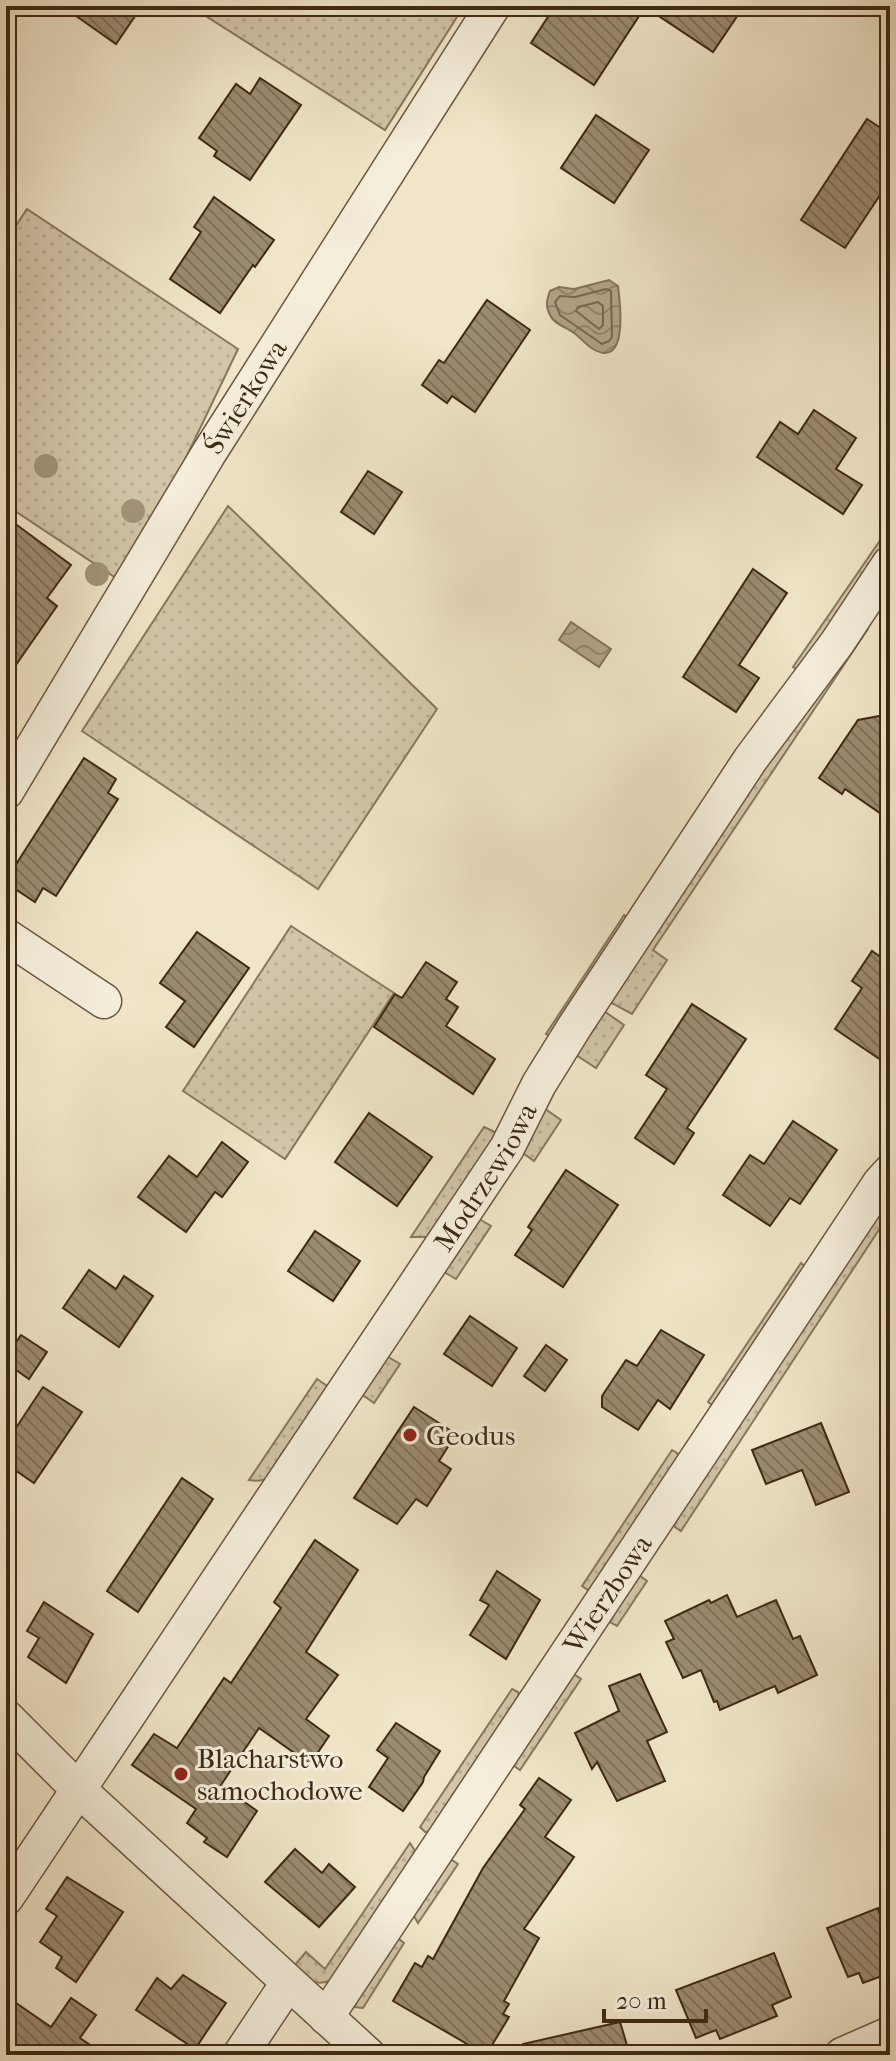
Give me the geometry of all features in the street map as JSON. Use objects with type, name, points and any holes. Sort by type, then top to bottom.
[{"type":"street","name":"Świerkowa","points":[[6,792],[209,453],[493,6]]},
{"type":"street","name":"Modrzewiowa","points":[[6,1898],[507,1148],[546,1072],[750,760],[837,643],[890,563]]},
{"type":"street","points":[[6,936],[104,1001]]},
{"type":"street","name":"Wierzbowa","points":[[326,2017],[703,1446],[890,1172]]},
{"type":"street","points":[[6,1717],[78,1789],[368,2055]]},
{"type":"street","points":[[240,2055],[288,1983]]},
{"type":"street","points":[[842,2055],[890,2034]]},
{"type":"lane","points":[[6,13],[13,6]]},
{"type":"shaded area","points":[[190,6],[464,6],[385,130]]},
{"type":"shaded area","points":[[27,209],[238,349],[182,466],[119,580],[6,505],[6,241]]},
{"type":"shaded area","points":[[228,506],[437,709],[318,889],[82,731]]},
{"type":"shaded area","points":[[881,539],[886,546],[802,670],[798,671],[793,667]]},
{"type":"shaded area","points":[[865,626],[868,629],[653,950],[667,960],[632,1014],[608,1001],[764,765]]},
{"type":"shaded area","points":[[624,915],[627,918],[551,1037],[546,1034]]},
{"type":"shaded area","points":[[291,926],[394,993],[285,1159],[183,1091]]},
{"type":"shaded area","points":[[601,1009],[624,1025],[596,1068],[573,1053]]},
{"type":"shaded area","points":[[541,1106],[561,1120],[534,1161],[520,1151]]},
{"type":"shaded area","points":[[484,1127],[497,1136],[429,1237],[411,1237]]},
{"type":"shaded area","points":[[883,1202],[890,1206],[890,1213],[681,1531],[672,1519]]},
{"type":"shaded area","points":[[476,1217],[491,1226],[456,1279],[444,1272]]},
{"type":"shaded area","points":[[801,1263],[808,1269],[715,1407],[708,1402]]},
{"type":"shaded area","points":[[385,1355],[400,1364],[374,1403],[360,1393]]},
{"type":"shaded area","points":[[317,1379],[330,1388],[280,1456],[281,1462],[268,1477],[249,1480]]},
{"type":"shaded area","points":[[672,1450],[680,1461],[591,1592],[582,1586]]},
{"type":"shaded area","points":[[636,1573],[647,1581],[617,1626],[610,1622],[608,1615]]},
{"type":"shaded area","points":[[571,1672],[581,1679],[520,1770],[514,1766],[513,1759]]},
{"type":"shaded area","points":[[512,1689],[518,1692],[520,1700],[433,1831],[425,1832],[420,1827]]},
{"type":"shaded area","points":[[410,1843],[417,1854],[332,1980],[320,1983],[307,1978],[294,1966],[306,1952],[325,1969]]},
{"type":"shaded area","points":[[452,1860],[458,1864],[418,1923],[411,1911],[445,1861]]},
{"type":"shaded area","points":[[395,1936],[404,1943],[363,2008],[354,2007],[355,1997]]},
{"type":"water","points":[[609,280],[618,286],[620,331],[612,350],[604,353],[593,349],[554,321],[547,303],[550,291],[559,287],[574,289]]},
{"type":"water","points":[[571,622],[611,649],[599,667],[559,640]]},
{"type":"building","points":[[62,6],[142,6],[116,44]]},
{"type":"building","points":[[555,6],[744,6],[713,52],[645,7],[594,85],[531,43]]},
{"type":"building","points":[[260,78],[301,105],[250,180],[214,156],[217,151],[199,138],[236,84],[250,94]]},
{"type":"building","points":[[596,115],[649,150],[614,203],[561,168]]},
{"type":"building","points":[[867,119],[890,134],[890,180],[845,248],[801,220]]},
{"type":"building","points":[[214,197],[274,240],[220,313],[170,279],[201,232],[194,227]]},
{"type":"building","points":[[487,300],[530,330],[475,412],[452,396],[447,403],[422,385],[439,360],[444,363]]},
{"type":"building","points":[[814,410],[856,438],[836,469],[862,485],[843,514],[757,457],[780,422],[798,434]]},
{"type":"building","points":[[368,471],[402,492],[374,534],[341,512]]},
{"type":"building","points":[[6,517],[71,565],[47,598],[57,606],[6,679]]},
{"type":"building","points":[[753,569],[787,593],[739,665],[759,678],[736,712],[683,677]]},
{"type":"building","points":[[890,714],[890,820],[845,789],[842,794],[819,778],[858,720]]},
{"type":"building","points":[[84,758],[116,779],[108,793],[118,799],[56,896],[43,888],[35,902],[6,880]]},
{"type":"building","points":[[197,932],[249,968],[194,1047],[166,1027],[185,1001],[160,983]]},
{"type":"building","points":[[890,946],[890,1066],[835,1029],[862,988],[852,981],[872,951],[882,958]]},
{"type":"building","points":[[426,962],[457,982],[446,999],[458,1007],[446,1026],[495,1059],[473,1094],[374,1027],[395,994],[402,998]]},
{"type":"building","points":[[692,1004],[746,1039],[687,1128],[694,1133],[674,1164],[635,1138],[667,1089],[646,1075]]},
{"type":"building","points":[[369,1113],[432,1157],[397,1206],[335,1162]]},
{"type":"building","points":[[793,1121],[837,1150],[800,1204],[790,1198],[770,1226],[723,1195],[750,1155],[764,1164]]},
{"type":"building","points":[[222,1142],[248,1162],[222,1197],[215,1192],[186,1232],[138,1197],[169,1156],[197,1177]]},
{"type":"building","points":[[566,1170],[618,1205],[563,1287],[515,1255],[532,1230],[528,1227]]},
{"type":"building","points":[[315,1231],[360,1261],[333,1301],[288,1271]]},
{"type":"building","points":[[89,1270],[116,1289],[124,1276],[153,1296],[119,1347],[63,1308]]},
{"type":"building","points":[[470,1316],[517,1348],[492,1386],[444,1354]]},
{"type":"building","points":[[661,1330],[704,1355],[670,1409],[658,1400],[638,1430],[602,1407],[602,1396],[626,1360],[637,1366]]},
{"type":"building","points":[[21,1335],[47,1352],[29,1379],[6,1363],[6,1357]]},
{"type":"building","points":[[546,1345],[567,1360],[545,1391],[524,1376]]},
{"type":"building","points":[[43,1387],[82,1412],[34,1483],[6,1464],[6,1443]]},
{"type":"building","points":[[414,1407],[456,1434],[439,1461],[451,1469],[427,1506],[416,1499],[397,1524],[354,1498]]},
{"type":"building","points":[[821,1423],[849,1492],[816,1505],[802,1470],[766,1484],[752,1450]]},
{"type":"building","points":[[182,1478],[213,1499],[138,1612],[107,1591]]},
{"type":"building","points":[[315,1540],[358,1570],[306,1652],[338,1675],[306,1719],[329,1736],[310,1764],[259,1728],[221,1785],[257,1811],[227,1857],[204,1842],[207,1838],[187,1823],[196,1809],[132,1765],[154,1734],[177,1748],[224,1678],[231,1683],[281,1608],[274,1602]]},
{"type":"building","points":[[497,1571],[540,1600],[506,1659],[470,1635],[489,1605],[480,1600]]},
{"type":"building","points":[[727,1595],[737,1617],[776,1600],[793,1639],[800,1636],[817,1675],[778,1693],[775,1686],[720,1710],[701,1670],[683,1678],[666,1642],[674,1639],[665,1621]]},
{"type":"building","points":[[44,1602],[93,1634],[66,1683],[28,1657],[39,1638],[27,1631]]},
{"type":"building","points":[[640,1674],[667,1732],[647,1741],[665,1781],[617,1801],[597,1762],[592,1769],[575,1733],[619,1711],[609,1686]]},
{"type":"building","points":[[396,1723],[440,1751],[403,1811],[369,1787],[388,1758],[377,1750]]},
{"type":"building","points":[[539,1778],[571,1800],[545,1837],[574,1857],[524,1929],[539,1938],[504,2001],[509,2004],[503,2014],[509,2017],[486,2055],[393,2001],[415,1963],[422,1967],[428,1956],[433,1959],[483,1868],[525,1809],[520,1805]]},
{"type":"building","points":[[295,1849],[322,1873],[329,1864],[355,1887],[319,1927],[265,1882]]},
{"type":"building","points":[[67,1877],[123,1912],[76,1982],[56,1968],[62,1957],[40,1942],[57,1916],[46,1909]]},
{"type":"building","points":[[878,1908],[880,1915],[890,1911],[890,1973],[863,1983],[859,1973],[848,1977],[827,1928]]},
{"type":"building","points":[[774,1953],[791,1997],[772,2005],[777,2016],[720,2039],[716,2030],[696,2038],[676,1990]]},
{"type":"building","points":[[183,1975],[226,2003],[195,2049],[136,2010],[157,1978],[171,1989]]},
{"type":"building","points":[[6,1996],[51,2027],[71,1998],[96,2015],[80,2038],[105,2055],[6,2055]]},
{"type":"building","points":[[620,2022],[630,2055],[524,2055],[523,2044]]},
{"type":"place","name":"Geodus","points":[[410,1435]]},
{"type":"place","name":"Blacharstwo samochodowe","points":[[181,1774]]}]
